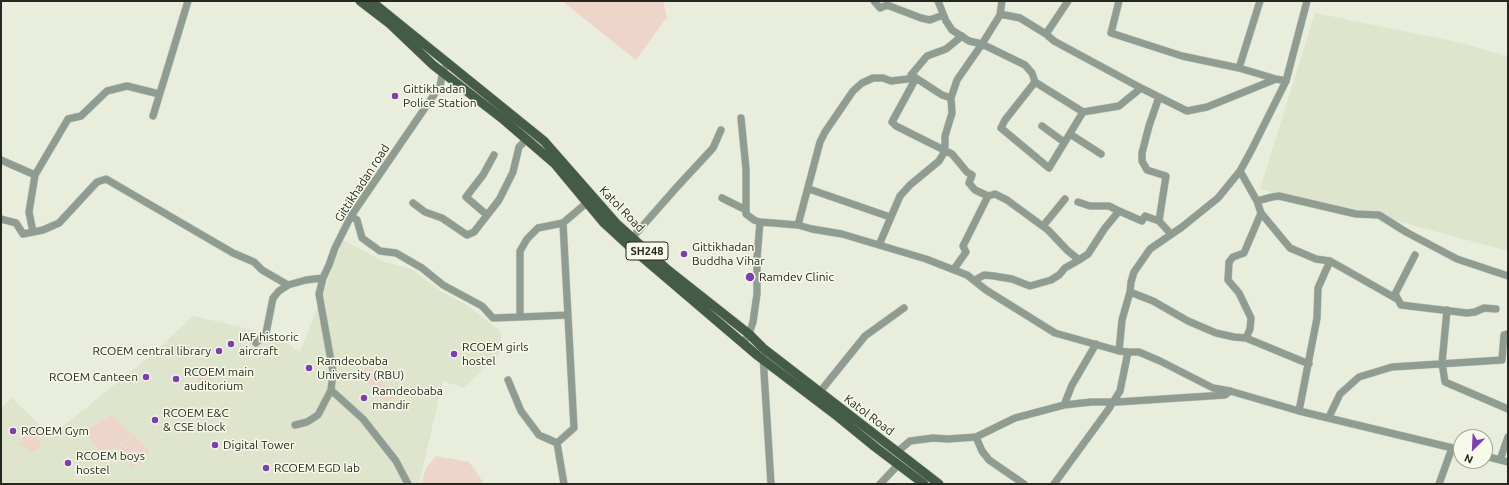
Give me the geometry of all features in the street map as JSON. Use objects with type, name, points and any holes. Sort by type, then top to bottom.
[{"type":"main road","name":"Katol Road","points":[[360,1],[390,24],[433,64],[504,120],[555,164],[590,200],[668,270],[749,334],[763,348],[819,393],[939,484]]},
{"type":"main road","name":"Katol Road","points":[[371,1],[544,141],[590,200],[604,223],[629,246],[763,360],[924,484]]},
{"type":"main road","points":[[895,462],[897,452]]},
{"type":"street","points":[[153,116],[188,1]]},
{"type":"street","points":[[874,1],[880,8],[887,5],[930,20],[943,15]]},
{"type":"street","points":[[938,1],[943,15],[952,30],[969,41],[982,44],[1026,65],[1032,73],[1035,82],[1083,112],[1119,106],[1141,88]]},
{"type":"street","points":[[879,245],[900,196],[910,185],[939,161],[945,151],[945,136],[952,113],[951,98],[957,80],[1000,15],[1002,1]]},
{"type":"street","points":[[1046,34],[1068,1]]},
{"type":"street","points":[[1119,1],[1111,33],[1182,56],[1238,68],[1286,81]]},
{"type":"street","points":[[1238,68],[1260,1]]},
{"type":"street","points":[[1119,351],[1122,320],[1134,272],[1150,249],[1218,198],[1240,170],[1252,151],[1286,81],[1307,1]]},
{"type":"street","points":[[1000,15],[1020,18],[1046,34],[1054,41],[1187,111],[1207,107],[1276,79]]},
{"type":"street","points":[[951,98],[942,95],[911,75],[927,56],[946,49],[962,36]]},
{"type":"street","name":"Gittikhadan road","points":[[295,425],[307,422],[318,415],[331,390],[333,372],[319,294],[323,278],[335,248],[351,216],[440,86],[443,71],[448,63]]},
{"type":"street","points":[[798,225],[809,189],[808,184],[820,142],[825,132],[853,91],[862,83],[873,78],[883,78],[891,81],[916,78]]},
{"type":"street","points":[[916,78],[892,122],[896,126],[952,154],[967,172],[972,175],[969,183],[975,190],[988,196],[995,194],[1007,200],[1043,226],[1079,260]]},
{"type":"street","points":[[1035,82],[1005,120],[1001,128],[1049,168],[1083,112]]},
{"type":"street","points":[[33,232],[29,212],[36,175],[68,119],[81,116],[106,91],[127,86],[159,94]]},
{"type":"street","points":[[1159,97],[1142,153],[1142,161],[1147,170],[1166,176],[1159,221]]},
{"type":"street","points":[[740,118],[746,169],[746,214],[754,220],[760,222],[798,225],[842,234],[954,269],[975,280],[986,290],[1055,333],[1119,351],[1139,352],[1213,388],[1230,391],[1299,411],[1329,417],[1452,448],[1439,484]]},
{"type":"street","points":[[1042,126],[1064,142]]},
{"type":"street","points":[[632,238],[713,148],[722,130]]},
{"type":"street","points":[[1070,134],[1101,154]]},
{"type":"street","points":[[413,203],[425,212],[442,218],[467,235],[474,232],[498,200],[513,172],[519,147],[526,140]]},
{"type":"street","points":[[487,215],[466,197],[483,175],[494,154]]},
{"type":"street","points":[[1,160],[36,175]]},
{"type":"street","points":[[1240,170],[1257,201],[1261,213],[1290,248],[1316,259],[1330,261],[1397,299]]},
{"type":"street","points":[[1,219],[16,223],[23,234],[59,224],[97,182],[106,179],[233,253],[254,262],[262,270],[288,285]]},
{"type":"street","points":[[809,189],[890,217]]},
{"type":"street","points":[[954,269],[966,252],[963,246],[988,196]]},
{"type":"street","points":[[1257,201],[1272,196],[1279,196],[1356,214],[1379,215],[1406,232],[1457,259],[1508,276]]},
{"type":"street","points":[[722,198],[746,210]]},
{"type":"street","points":[[1043,226],[1065,199]]},
{"type":"street","points":[[520,317],[520,251],[527,239],[538,228],[563,223],[590,200]]},
{"type":"street","points":[[1078,202],[1090,206],[1109,206],[1142,221],[1145,216],[1159,221],[1171,234]]},
{"type":"street","points":[[975,280],[984,275],[994,276],[1012,279],[1030,286],[1051,280],[1059,275],[1065,268],[1088,254],[1105,228],[1119,211]]},
{"type":"street","points":[[1246,338],[1250,329],[1251,318],[1239,293],[1228,280],[1229,262],[1233,257],[1244,253],[1261,213]]},
{"type":"street","points":[[351,216],[357,220],[362,238],[380,251],[396,253],[422,268],[443,285],[482,306],[493,318],[568,315]]},
{"type":"street","points":[[743,343],[749,334],[753,322],[757,294],[757,258],[760,222]]},
{"type":"street","points":[[557,443],[574,428],[563,223]]},
{"type":"street","points":[[1415,255],[1395,294],[1401,305],[1470,313],[1484,308],[1496,309]]},
{"type":"street","points":[[1299,411],[1317,318],[1318,288],[1330,261]]},
{"type":"street","points":[[256,343],[266,333],[273,298],[279,291],[288,285],[306,280],[323,278]]},
{"type":"street","points":[[1130,292],[1153,301],[1188,321],[1216,333],[1246,338],[1309,364]]},
{"type":"street","points":[[819,393],[865,336],[904,308]]},
{"type":"street","points":[[1447,310],[1442,364],[1445,382],[1508,409]]},
{"type":"street","points":[[1329,417],[1340,394],[1359,377],[1392,367],[1505,360],[1504,335],[1508,334]]},
{"type":"street","points":[[1064,405],[1072,385],[1096,344]]},
{"type":"street","points":[[763,348],[771,484]]},
{"type":"street","points":[[1054,484],[1114,402],[1120,391],[1128,352]]},
{"type":"street","points":[[508,380],[521,411],[528,422],[540,435],[557,443]]},
{"type":"street","points":[[331,390],[363,419],[396,461],[408,484]]},
{"type":"street","points":[[897,452],[910,441],[933,438],[948,439],[976,437],[1015,418],[1064,405],[1091,402],[1225,395],[1230,391]]},
{"type":"street","points":[[976,437],[982,451],[989,460],[1024,484]]},
{"type":"street","points":[[1500,460],[1508,437]]},
{"type":"street","points":[[557,443],[564,484]]},
{"type":"street","points":[[1493,458],[1508,462]]},
{"type":"street","points":[[880,484],[895,462]]},
{"type":"shaded area","points":[[562,1],[663,1],[667,17],[636,60]]},
{"type":"shaded area","points":[[1315,13],[1457,42],[1508,56],[1508,251],[1382,217],[1358,216],[1260,189]]},
{"type":"shaded area","name":"Ramdeobaba University (RBU)","points":[[343,240],[385,262],[411,269],[442,292],[468,306],[500,331],[503,350],[464,388],[443,381],[419,484],[1,484],[1,408],[12,398],[51,436],[150,356],[193,316],[275,335],[300,352]]},
{"type":"shaded area","points":[[210,365],[216,367],[217,373],[206,385],[203,385],[198,381],[198,378]]},
{"type":"shaded area","points":[[368,365],[393,397],[385,403],[359,372]]},
{"type":"shaded area","points":[[112,415],[132,436],[104,455],[84,432]]},
{"type":"shaded area","points":[[29,429],[40,437],[38,440],[41,445],[36,451],[30,451],[19,444]]},
{"type":"shaded area","points":[[134,436],[150,451],[140,458],[142,462],[132,468],[117,448]]},
{"type":"shaded area","points":[[436,456],[469,462],[483,482],[482,484],[421,484],[426,468]]},
{"type":"place","name":"Gittikhadan Police Station","points":[[395,96]]},
{"type":"place","name":"Gittikhadan Buddha Vihar","points":[[684,254]]},
{"type":"place","name":"Ramdev Clinic","points":[[750,277]]},
{"type":"place","name":"IAF historic aircraft","points":[[231,344]]},
{"type":"place","name":"RCOEM central library","points":[[219,351]]},
{"type":"place","name":"RCOEM girls hostel","points":[[454,354]]},
{"type":"place","name":"Ramdeobaba University (RBU)","points":[[309,368]]},
{"type":"place","name":"RCOEM Canteen","points":[[146,377]]},
{"type":"place","name":"RCOEM main auditorium","points":[[176,379]]},
{"type":"place","name":"Ramdeobaba mandir","points":[[364,398]]},
{"type":"place","name":"RCOEM E&C & CSE block","points":[[155,420]]},
{"type":"place","name":"RCOEM Gym","points":[[13,431]]},
{"type":"place","name":"Digital Tower","points":[[215,445]]},
{"type":"place","name":"RCOEM boys hostel","points":[[68,463]]},
{"type":"place","name":"RCOEM EGD lab","points":[[266,468]]}]
